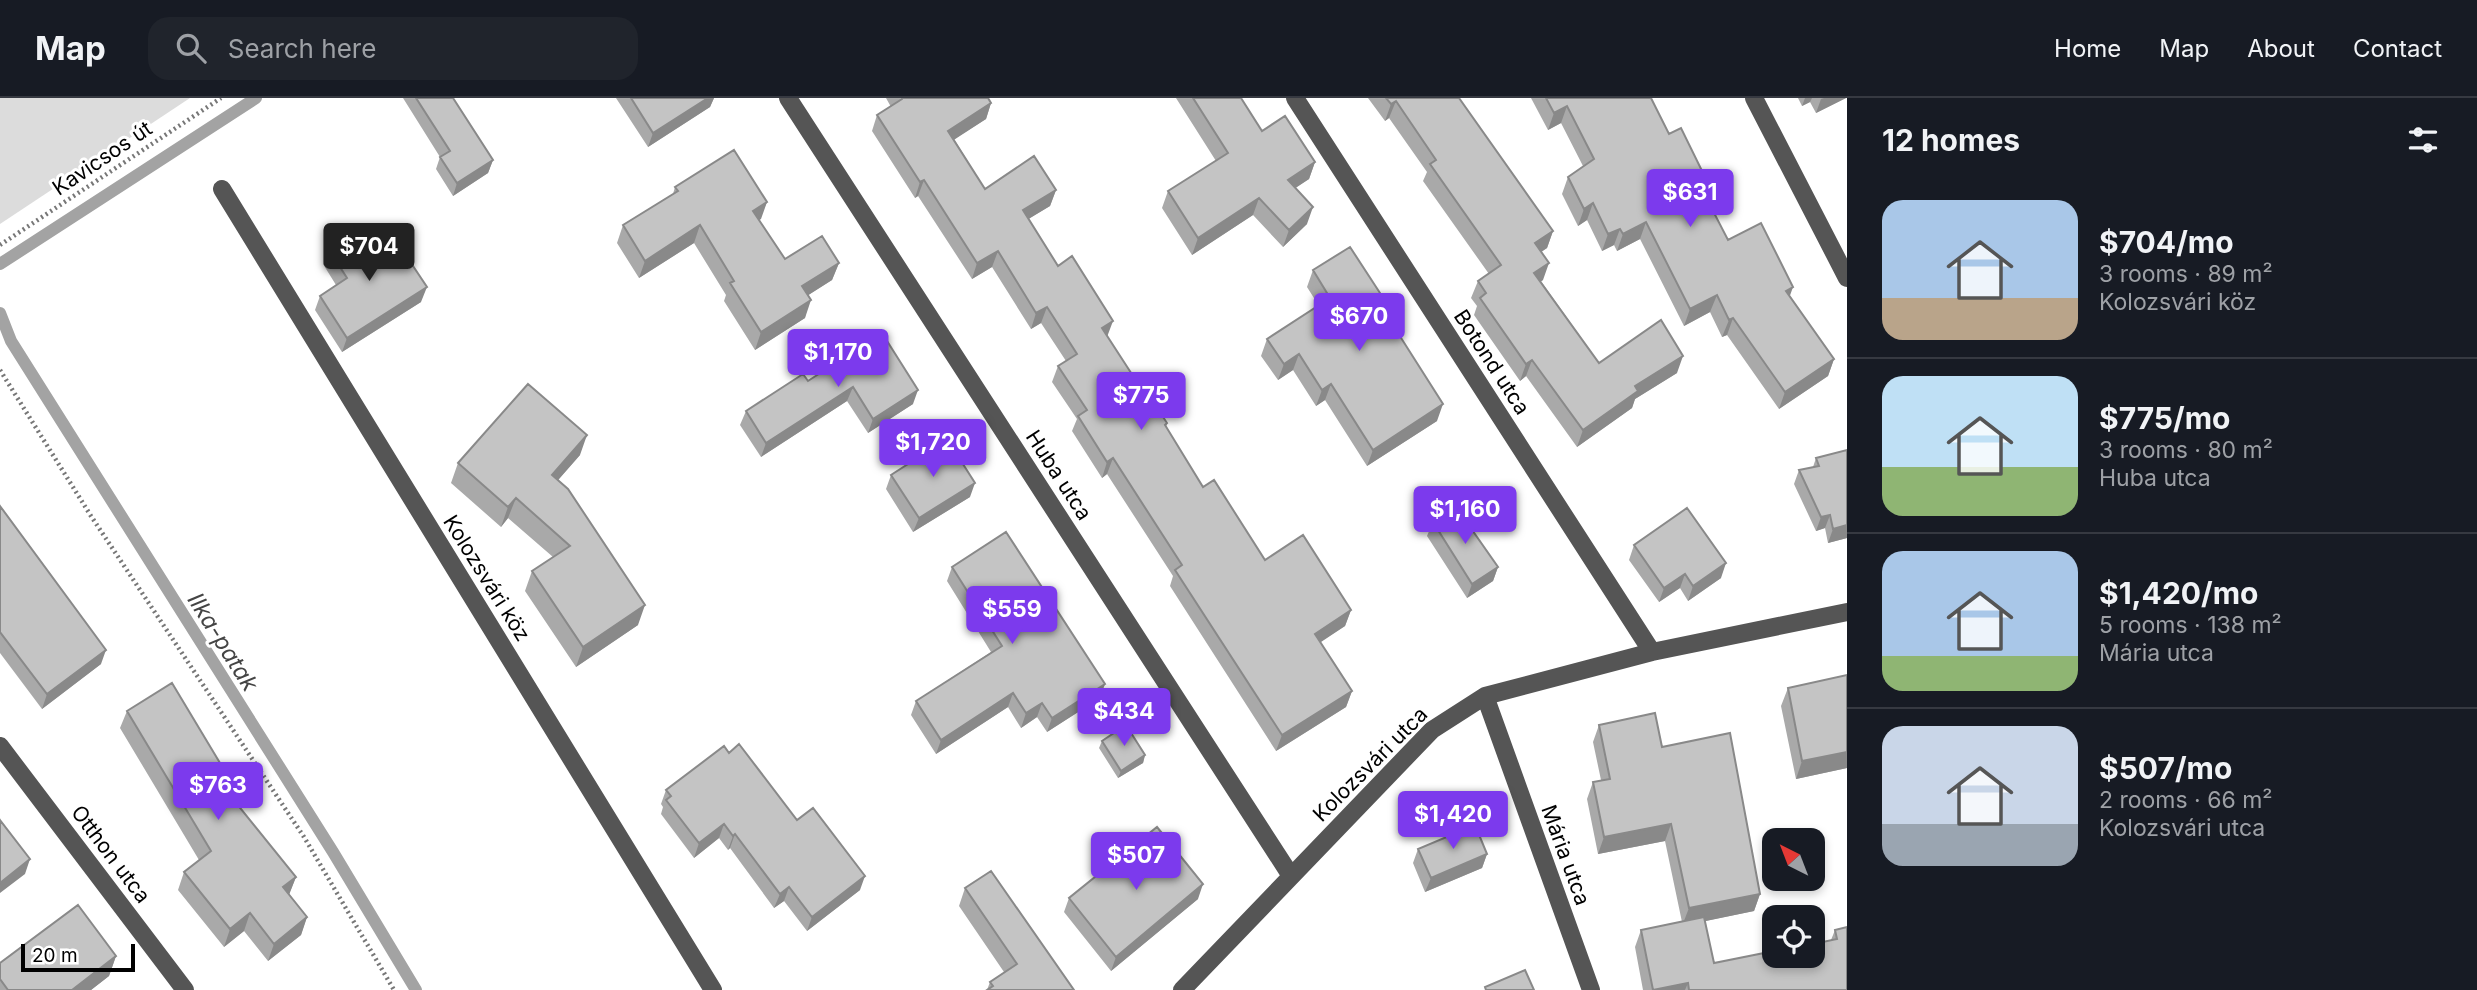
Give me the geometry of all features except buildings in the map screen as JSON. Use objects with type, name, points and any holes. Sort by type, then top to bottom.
[{"type":"street","name":"Huba utca","points":[[788,98],[1291,876]]},
{"type":"street","name":"Botond utca","points":[[1295,98],[1652,652]]},
{"type":"street","points":[[1754,98],[1847,278]]},
{"type":"street","name":"Kolozsvári köz","points":[[222,189],[713,990]]},
{"type":"street","name":"Kolozsvári utca","points":[[1182,990],[1432,730],[1485,696],[1652,652],[1847,612]]},
{"type":"street","name":"Mária utca","points":[[1485,696],[1591,990]]},
{"type":"street","name":"Otthon utca","points":[[0,747],[185,990]]},
{"type":"path","name":"Kavicsos út","points":[[0,245],[220,98]]},
{"type":"path","points":[[0,370],[91,516],[304,837],[394,990]]},
{"type":"shaded area","points":[[0,98],[190,98],[0,224]]},
{"type":"waterway","name":"Ilka-patak","points":[[0,264],[256,98]]},
{"type":"waterway","name":"Ilka-patak","points":[[0,313],[11,341],[333,852],[416,990]]}]
